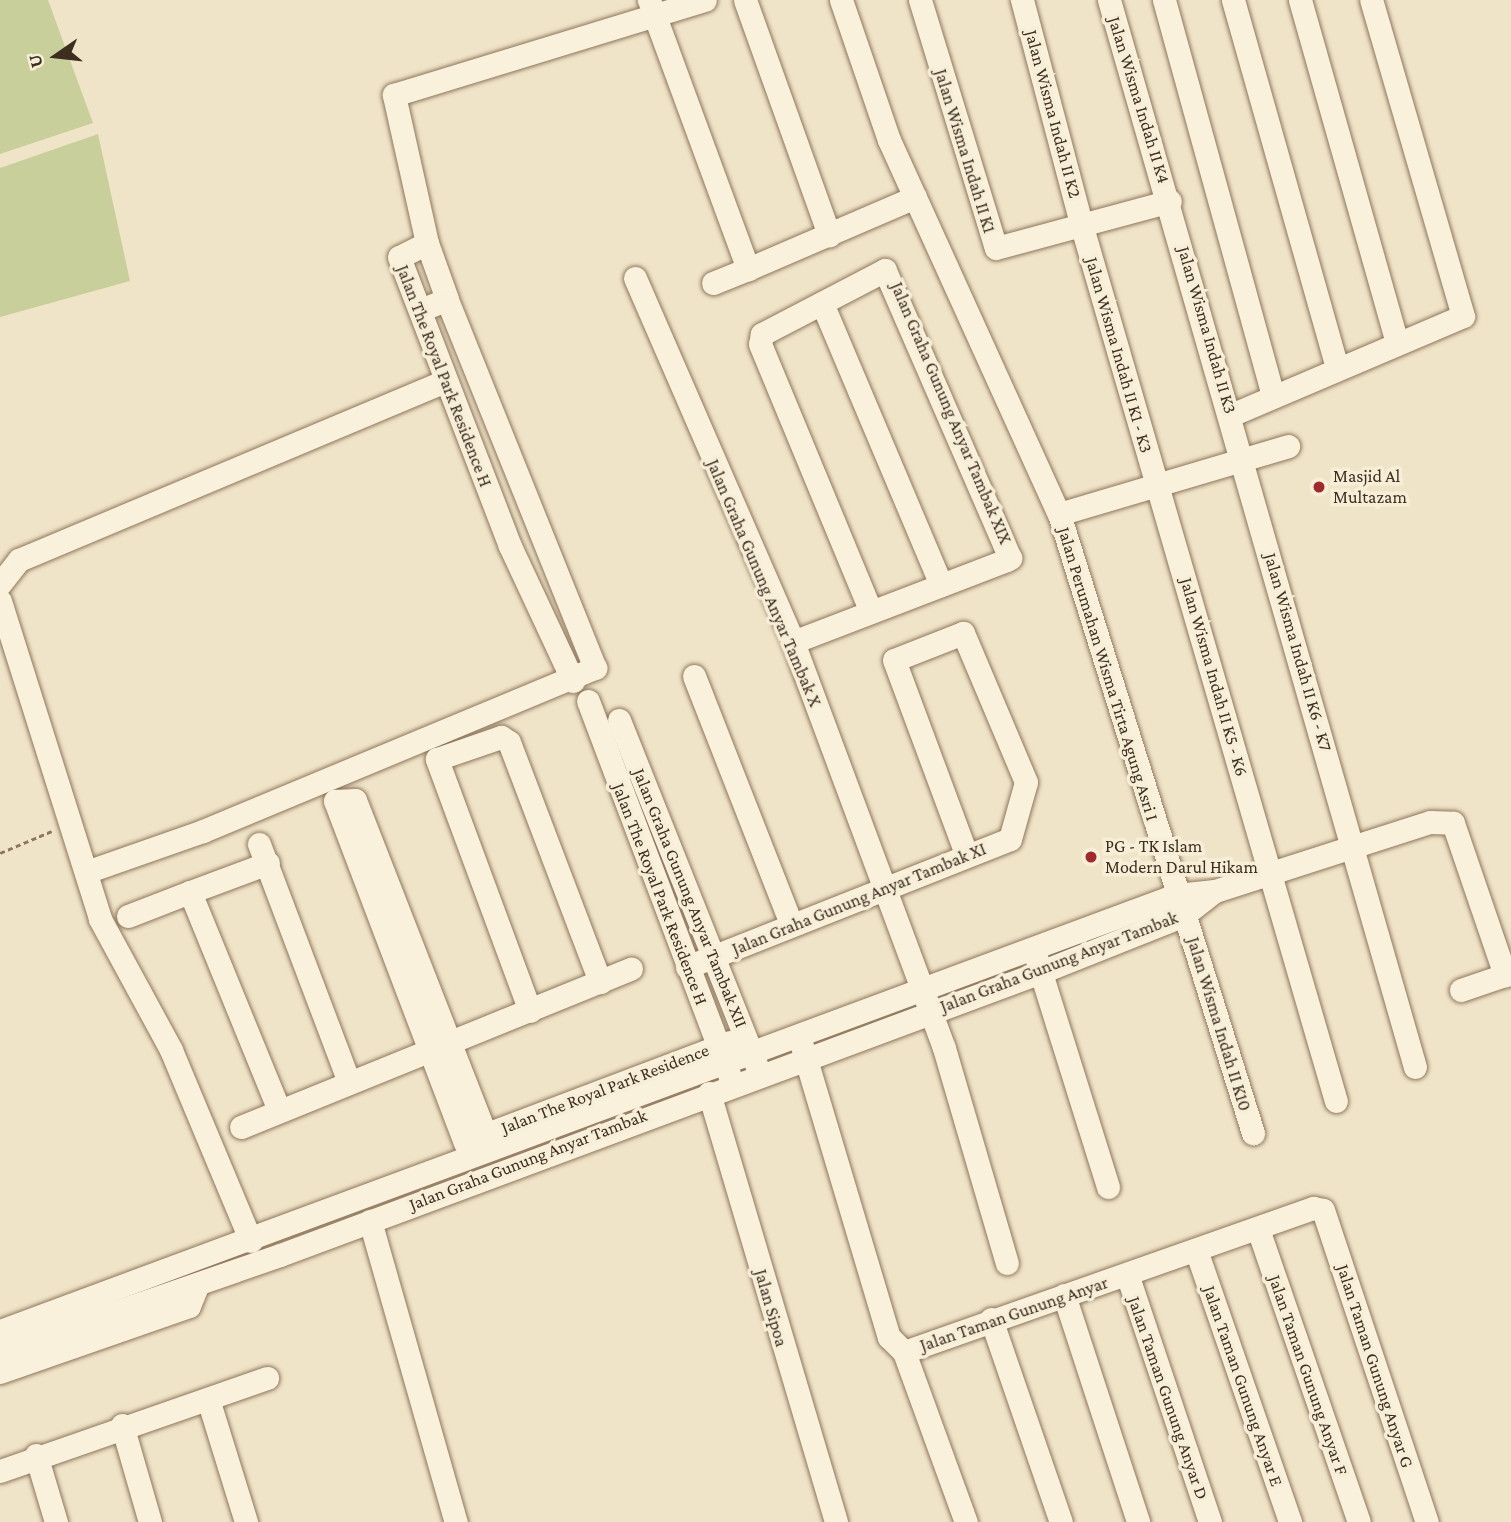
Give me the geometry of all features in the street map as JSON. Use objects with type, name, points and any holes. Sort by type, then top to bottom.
[{"type":"street","points":[[705,0],[651,8],[748,269]]},
{"type":"street","points":[[745,0],[829,235]]},
{"type":"street","name":"Jalan Perumahan Wisma Tirta Agung Asri I","points":[[841,0],[915,197],[1059,514],[1180,905]]},
{"type":"street","name":"Jalan Wisma Indah II K1","points":[[920,0],[996,248],[1082,227],[1170,201]]},
{"type":"street","name":"Jalan Wisma Indah II K2","points":[[1022,0],[1082,227]]},
{"type":"street","name":"Jalan Wisma Indah II K4","points":[[1109,0],[1170,201]]},
{"type":"street","points":[[1164,0],[1273,396]]},
{"type":"street","points":[[1233,0],[1337,368]]},
{"type":"street","points":[[1300,0],[1397,342]]},
{"type":"street","points":[[1231,415],[1463,316],[1371,0]]},
{"type":"street","name":"Jalan The Royal Park Residence H","points":[[573,681],[443,382],[432,305],[399,257],[415,247],[394,95],[651,8]]},
{"type":"street","points":[[713,283],[915,197]]},
{"type":"street","name":"Jalan Wisma Indah II K3","points":[[1170,201],[1243,459]]},
{"type":"street","name":"Jalan Wisma Indah II K1 - K3","points":[[1082,227],[1157,483]]},
{"type":"street","points":[[86,872],[573,681],[595,668],[432,305],[415,247]]},
{"type":"street","name":"Jalan Graha Gunung Anyar Tambak XIX","points":[[822,303],[885,270],[892,274],[1010,552],[1007,560],[941,585]]},
{"type":"street","name":"Jalan Graha Gunung Anyar Tambak X","points":[[635,278],[793,642],[884,893],[923,989],[1007,1263]]},
{"type":"street","points":[[793,642],[872,612],[941,585],[822,303],[762,334],[760,344],[872,612]]},
{"type":"street","points":[[0,584],[19,560],[443,382]]},
{"type":"street","points":[[1059,514],[1288,446]]},
{"type":"street","name":"Jalan Wisma Indah II K6 - K7","points":[[1243,459],[1415,1067]]},
{"type":"street","name":"Jalan Wisma Indah II K5 - K6","points":[[1157,483],[1336,1101]]},
{"type":"street","points":[[0,601],[111,944],[171,1050],[251,1241]]},
{"type":"street","name":"Jalan Graha Gunung Anyar Tambak XI","points":[[700,961],[791,923],[884,893],[966,854],[1004,843],[1026,782],[967,636],[894,658],[966,854]]},
{"type":"street","points":[[694,676],[791,923]]},
{"type":"street","name":"Jalan The Royal Park Residence H","points":[[588,701],[671,883]]},
{"type":"street","name":"Jalan Graha Gunung Anyar Tambak XII","points":[[620,720],[671,883],[700,961],[749,1045],[760,1076]]},
{"type":"street","points":[[530,1012],[435,764],[501,737],[509,742],[600,982]]},
{"type":"street","points":[[350,796],[355,800],[450,1041],[475,1139],[429,1050],[335,805],[350,796]]},
{"type":"street","name":"Jalan Graha Gunung Anyar Tambak","points":[[0,1331],[726,1065],[760,1076],[807,1060],[930,1011],[1038,961],[1215,891],[1270,870],[1430,822],[1453,823],[1508,974]]},
{"type":"street","points":[[128,916],[190,892],[263,853],[348,1079]]},
{"type":"street","points":[[190,892],[279,1110]]},
{"type":"street","name":"Jalan Wisma Indah II K10","points":[[1180,905],[1253,1133]]},
{"type":"street","name":"Jalan The Royal Park Residence H","points":[[700,961],[726,1065]]},
{"type":"street","points":[[1038,961],[1108,1187]]},
{"type":"street","name":"Jalan Graha Gunung Anyar Tambak","points":[[0,1352],[198,1284],[709,1093],[726,1065],[749,1045],[799,1036],[923,989],[1038,961]]},
{"type":"street","points":[[241,1127],[348,1079],[530,1012],[631,969]]},
{"type":"street","points":[[1461,990],[1508,974]]},
{"type":"street","name":"Jalan Taman Gunung Anyar","points":[[799,1036],[889,1336],[904,1352],[991,1319],[1258,1228],[1323,1210]]},
{"type":"street","name":"Jalan The Royal Park Residence","points":[[424,1175],[475,1139],[726,1065]]},
{"type":"street","name":"Jalan Sipoa","points":[[709,1093],[836,1522]]},
{"type":"street","name":"Jalan Taman Gunung Anyar G","points":[[1323,1210],[1427,1522]]},
{"type":"street","points":[[370,1221],[456,1522]]},
{"type":"street","name":"Jalan Taman Gunung Anyar F","points":[[1258,1228],[1359,1522]]},
{"type":"street","name":"Jalan Taman Gunung Anyar E","points":[[1196,1250],[1290,1522]]},
{"type":"street","name":"Jalan Taman Gunung Anyar D","points":[[1127,1274],[1210,1522]]},
{"type":"street","points":[[0,1372],[189,1306],[198,1284]]},
{"type":"street","points":[[1064,1295],[1138,1522]]},
{"type":"street","points":[[991,1319],[1061,1522]]},
{"type":"street","points":[[904,1352],[966,1522]]},
{"type":"street","points":[[0,1471],[36,1455],[122,1425],[267,1378]]},
{"type":"street","points":[[208,1399],[246,1522]]},
{"type":"street","points":[[122,1425],[150,1522]]},
{"type":"street","points":[[36,1455],[56,1522]]},
{"type":"path","points":[[0,853],[71,823]]},
{"type":"green space","points":[[0,0],[48,0],[93,123],[0,154]]},
{"type":"green space","points":[[98,134],[130,281],[0,317],[0,168]]},
{"type":"place","name":"Masjid Al Multazam","points":[[1319,487]]},
{"type":"place","name":"PG - TK Islam Modern Darul Hikam","points":[[1091,857]]}]
